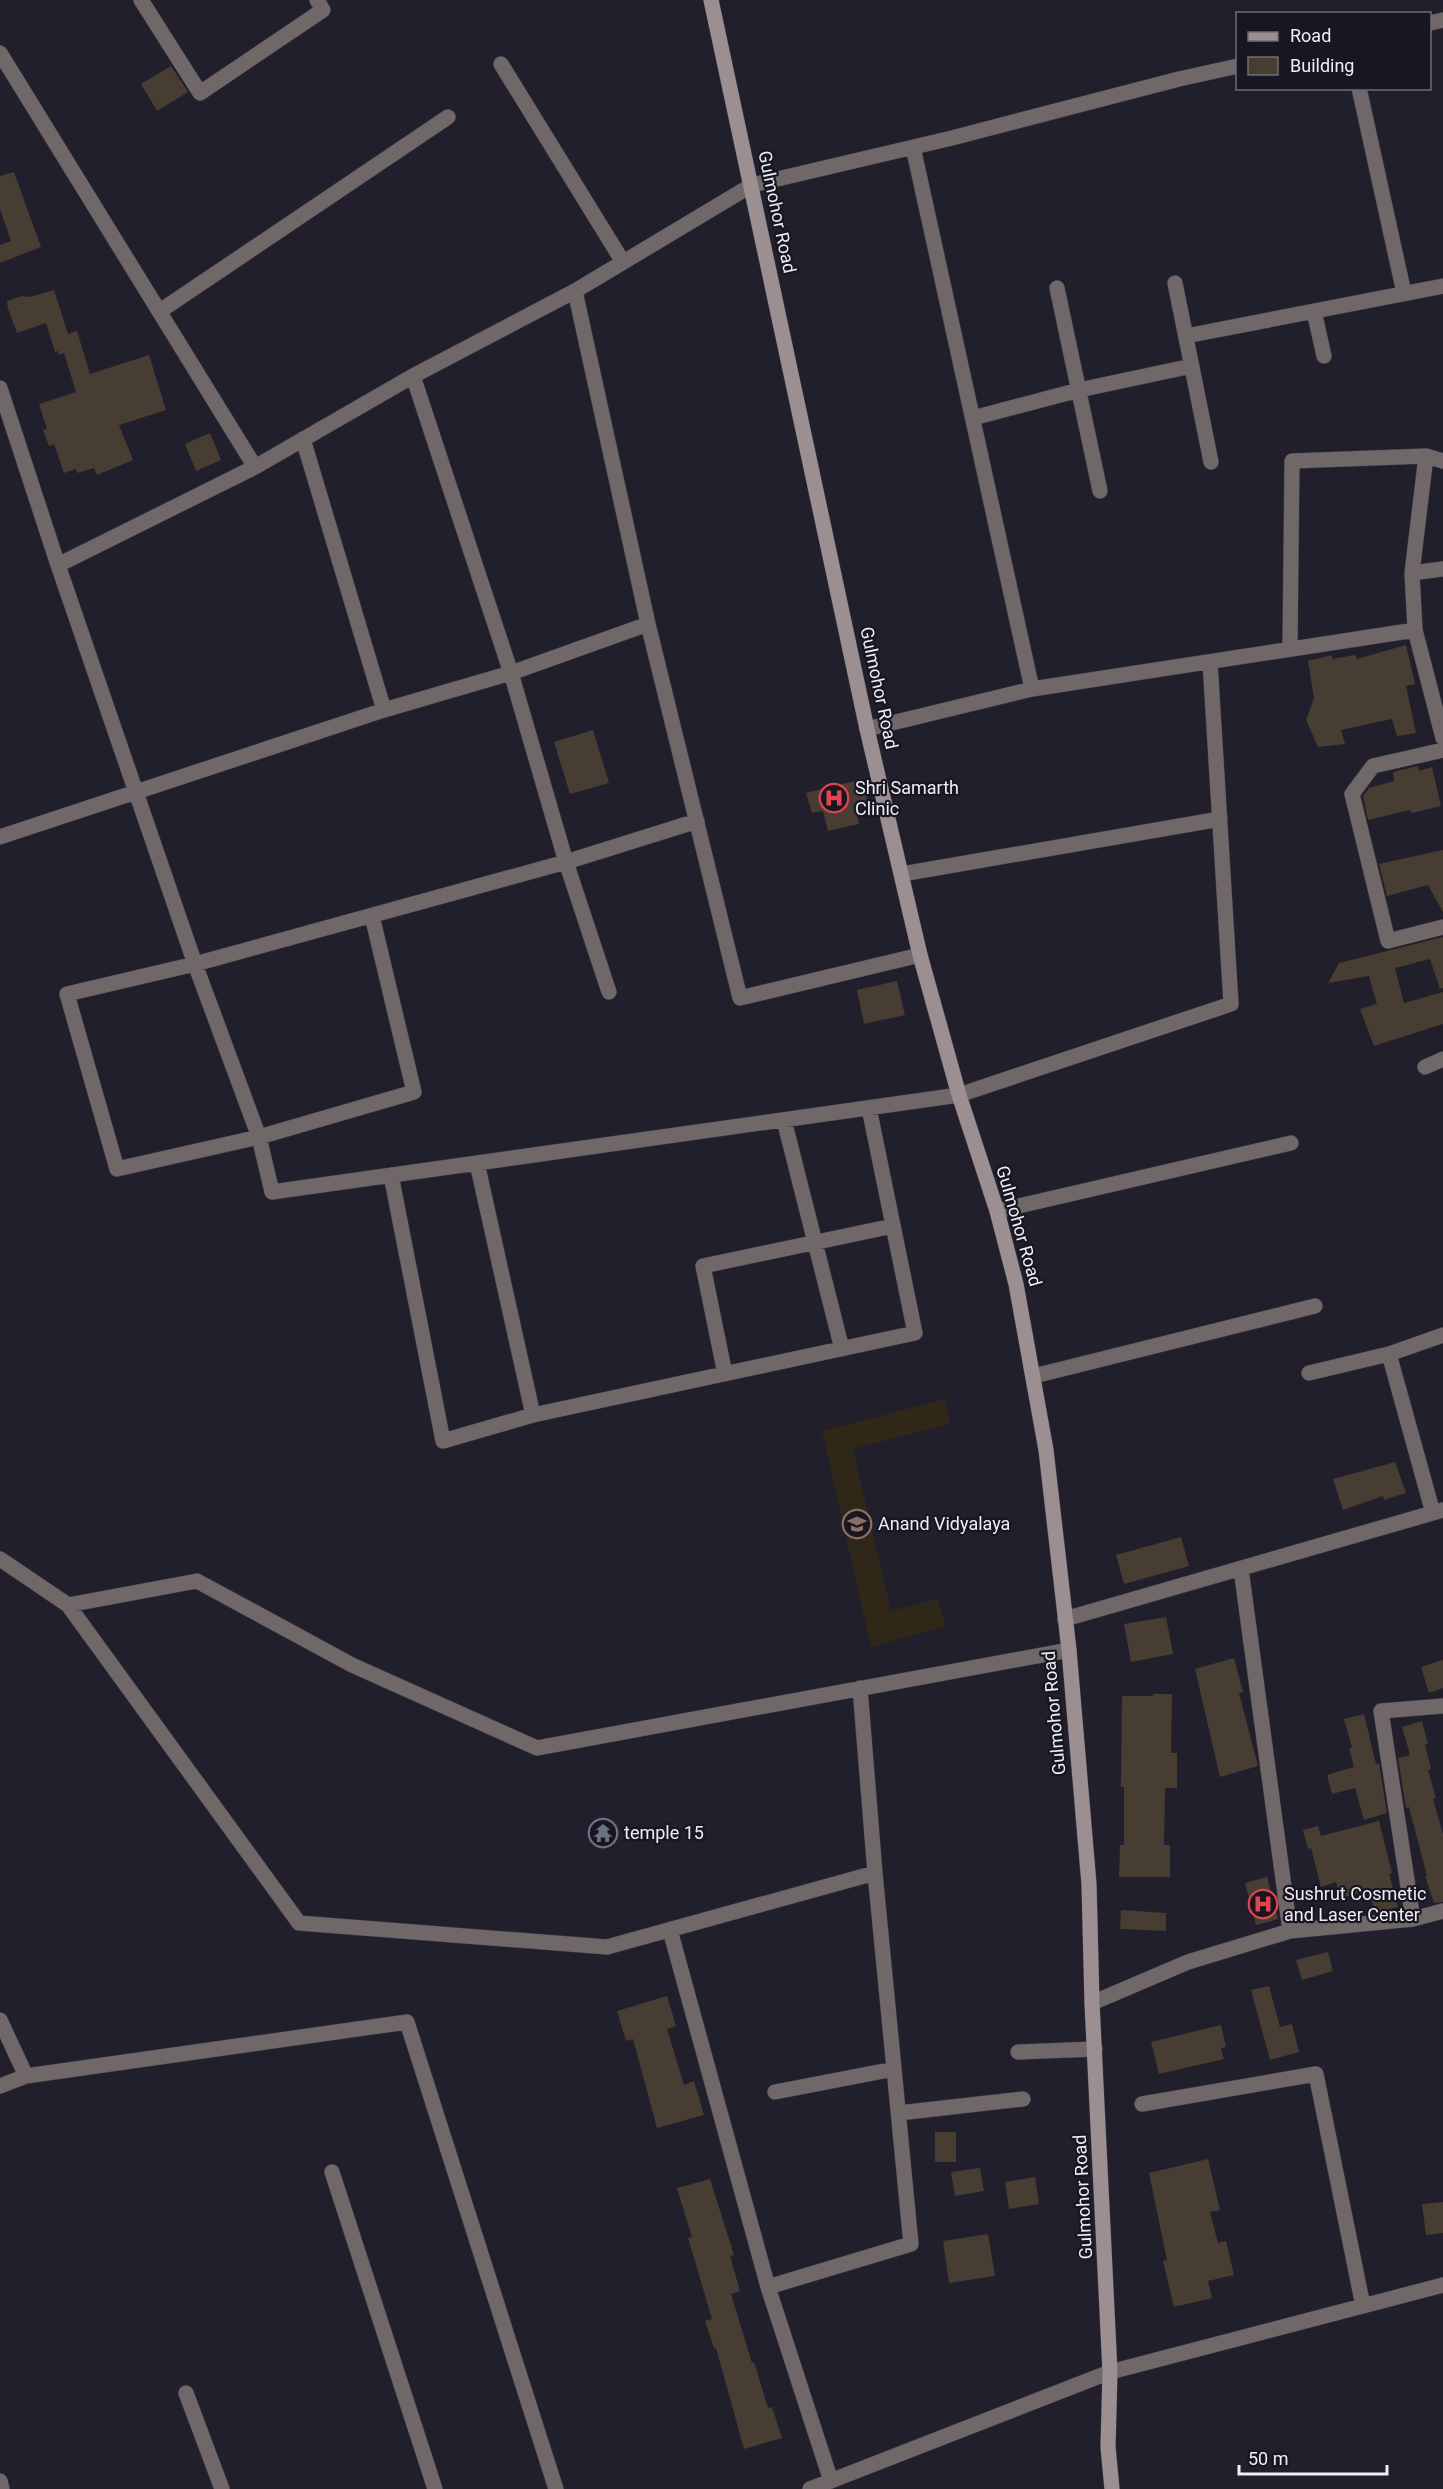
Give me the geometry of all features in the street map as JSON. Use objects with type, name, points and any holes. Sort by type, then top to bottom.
[{"type":"street","points":[[141,0],[200,93],[323,10],[317,0]]},
{"type":"street","name":"Gulmohor Road","points":[[711,0],[867,729],[920,955],[959,1095],[997,1211],[1016,1284],[1046,1449],[1069,1650],[1089,1884],[1092,2003],[1110,2372],[1108,2447],[1112,2489]]},
{"type":"street","points":[[0,53],[255,466]]},
{"type":"street","points":[[501,64],[623,262]]},
{"type":"street","points":[[58,565],[255,466],[413,376],[574,291],[752,185],[1236,66]]},
{"type":"street","points":[[1359,90],[1404,293]]},
{"type":"street","points":[[160,311],[448,117]]},
{"type":"street","points":[[913,147],[1032,689]]},
{"type":"street","points":[[1175,283],[1211,462]]},
{"type":"street","points":[[1186,336],[1443,286]]},
{"type":"street","points":[[1057,288],[1101,491]]},
{"type":"street","points":[[574,291],[648,624],[740,998],[920,955]]},
{"type":"street","points":[[1314,311],[1324,356]]},
{"type":"street","points":[[973,418],[1079,390],[1192,366]]},
{"type":"street","points":[[413,376],[511,673],[566,862],[609,992]]},
{"type":"street","points":[[0,388],[58,565],[195,964],[259,1137],[272,1192],[959,1095],[1231,1004],[1210,662]]},
{"type":"street","points":[[303,439],[384,710]]},
{"type":"street","points":[[1290,649],[1292,461],[1426,456],[1443,461]]},
{"type":"street","points":[[1426,456],[1412,573],[1415,630],[1436,684],[1443,738]]},
{"type":"street","points":[[1412,573],[1443,569]]},
{"type":"street","points":[[0,837],[384,710],[511,673],[648,624]]},
{"type":"street","points":[[867,729],[1032,689],[1415,630]]},
{"type":"street","points":[[1443,750],[1373,766],[1352,794],[1388,941],[1443,927]]},
{"type":"street","points":[[902,874],[1220,819]]},
{"type":"street","points":[[372,916],[414,1092],[259,1137],[117,1169],[67,994],[195,964],[372,916],[566,862],[697,821]]},
{"type":"street","points":[[1425,1067],[1443,1059]]},
{"type":"street","points":[[391,1175],[443,1441],[533,1415],[915,1333],[869,1108]]},
{"type":"street","points":[[784,1120],[842,1349]]},
{"type":"street","points":[[997,1211],[1291,1143]]},
{"type":"street","points":[[477,1163],[533,1415]]},
{"type":"street","points":[[725,1374],[703,1266],[893,1226]]},
{"type":"street","points":[[1034,1376],[1315,1305]]},
{"type":"street","points":[[1309,1373],[1389,1354],[1443,1335]]},
{"type":"street","points":[[1065,1619],[1438,1512],[1389,1354]]},
{"type":"street","points":[[0,1559],[68,1605],[299,1923],[607,1947],[875,1873]]},
{"type":"street","points":[[1241,1569],[1290,1931]]},
{"type":"street","points":[[68,1605],[197,1581],[352,1665],[537,1748],[1069,1650]]},
{"type":"street","points":[[768,2287],[911,2244],[875,1873],[860,1688]]},
{"type":"street","points":[[1413,1919],[1382,1711],[1443,1706]]},
{"type":"street","points":[[1092,2003],[1188,1962],[1290,1931],[1413,1919],[1443,1911]]},
{"type":"street","points":[[670,1930],[768,2287],[831,2481]]},
{"type":"street","points":[[0,2020],[27,2076]]},
{"type":"street","points":[[0,2086],[27,2076],[407,2022],[556,2489]]},
{"type":"street","points":[[1018,2052],[1095,2049]]},
{"type":"street","points":[[775,2092],[894,2069]]},
{"type":"street","points":[[1142,2104],[1316,2074],[1363,2306]]},
{"type":"street","points":[[899,2113],[1023,2099]]},
{"type":"street","points":[[332,2172],[435,2489]]},
{"type":"street","points":[[810,2489],[1110,2372],[1443,2285]]},
{"type":"street","points":[[186,2393],[222,2489]]},
{"type":"street","points":[[0,2481],[2,2489]]},
{"type":"shaded area","name":"Anand Vidyalaya","points":[[945,1399],[950,1424],[853,1449],[891,1611],[937,1599],[946,1626],[871,1647],[822,1431]]},
{"type":"building","points":[[171,66],[188,92],[157,111],[141,84]]},
{"type":"building","points":[[14,172],[41,247],[0,263],[0,245],[11,241],[0,209],[0,176]]},
{"type":"building","points":[[54,290],[68,334],[77,331],[90,374],[149,355],[166,410],[119,425],[133,460],[97,475],[94,468],[77,473],[76,469],[64,473],[54,444],[49,446],[43,430],[47,429],[39,404],[76,392],[64,353],[59,355],[58,351],[55,352],[46,323],[17,333],[8,309],[7,301]]},
{"type":"building","points":[[210,433],[221,460],[196,471],[185,444]]},
{"type":"building","points":[[1406,645],[1415,684],[1406,686],[1416,733],[1397,736],[1392,719],[1341,730],[1345,744],[1318,747],[1306,720],[1314,698],[1308,661],[1332,655],[1332,659],[1355,655],[1357,659]]},
{"type":"building","points":[[593,730],[609,783],[570,794],[554,742]]},
{"type":"building","points":[[1418,766],[1419,771],[1432,767],[1441,806],[1412,813],[1410,810],[1368,820],[1363,796],[1369,788],[1394,781],[1393,772]]},
{"type":"building","points":[[863,779],[868,802],[855,805],[859,824],[828,831],[823,811],[812,813],[806,793]]},
{"type":"building","points":[[1443,850],[1443,912],[1428,885],[1387,896],[1379,864]]},
{"type":"building","points":[[1443,937],[1443,988],[1440,989],[1430,959],[1395,968],[1404,1003],[1443,992],[1443,1024],[1374,1046],[1360,1009],[1377,1004],[1369,976],[1328,983],[1339,963]]},
{"type":"building","points":[[897,981],[905,1015],[864,1024],[857,990]]},
{"type":"building","points":[[1395,1462],[1406,1493],[1384,1500],[1383,1496],[1343,1510],[1333,1479]]},
{"type":"building","points":[[1181,1537],[1189,1566],[1124,1584],[1116,1555]]},
{"type":"building","points":[[1166,1617],[1173,1654],[1131,1662],[1124,1624]]},
{"type":"building","points":[[1234,1658],[1243,1692],[1239,1693],[1258,1766],[1220,1777],[1195,1669]]},
{"type":"building","points":[[1443,1660],[1443,1688],[1429,1693],[1421,1667]]},
{"type":"building","points":[[1153,1694],[1172,1694],[1171,1753],[1177,1753],[1177,1788],[1165,1788],[1164,1845],[1170,1845],[1170,1877],[1119,1877],[1120,1845],[1124,1845],[1124,1787],[1121,1787],[1122,1696],[1153,1696]]},
{"type":"building","points":[[1364,1714],[1376,1764],[1379,1763],[1387,1813],[1364,1820],[1355,1788],[1332,1794],[1327,1775],[1354,1767],[1349,1748],[1352,1747],[1344,1719]]},
{"type":"building","points":[[1422,1721],[1428,1744],[1425,1745],[1431,1769],[1428,1770],[1436,1798],[1433,1799],[1443,1834],[1443,1902],[1434,1903],[1425,1876],[1427,1876],[1409,1807],[1406,1808],[1398,1758],[1410,1755],[1402,1727]]},
{"type":"building","points":[[1379,1821],[1398,1907],[1375,1913],[1369,1890],[1341,1898],[1336,1882],[1321,1887],[1311,1848],[1308,1849],[1303,1830],[1318,1826],[1321,1836]]},
{"type":"building","points":[[1267,1877],[1278,1919],[1256,1925],[1245,1883]]},
{"type":"building","points":[[1121,1910],[1166,1913],[1166,1931],[1120,1929]]},
{"type":"building","points":[[1328,1952],[1333,1971],[1302,1980],[1296,1960]]},
{"type":"building","points":[[1269,1986],[1280,2027],[1292,2024],[1299,2052],[1270,2060],[1251,1990]]},
{"type":"building","points":[[667,1996],[676,2026],[667,2029],[684,2085],[694,2081],[704,2115],[657,2128],[633,2039],[626,2041],[617,2011]]},
{"type":"building","points":[[1221,2025],[1226,2047],[1221,2048],[1224,2059],[1159,2074],[1151,2042]]},
{"type":"building","points":[[935,2132],[956,2132],[956,2162],[935,2162]]},
{"type":"building","points":[[1208,2159],[1220,2210],[1210,2212],[1218,2243],[1226,2241],[1234,2275],[1208,2281],[1212,2298],[1174,2307],[1163,2261],[1167,2260],[1149,2173]]},
{"type":"building","points":[[980,2168],[984,2191],[955,2196],[951,2172]]},
{"type":"building","points":[[1035,2177],[1039,2204],[1009,2209],[1005,2182]]},
{"type":"building","points":[[710,2179],[734,2255],[730,2256],[740,2291],[731,2294],[752,2363],[754,2362],[768,2408],[772,2407],[782,2438],[744,2449],[716,2348],[714,2348],[705,2321],[712,2319],[688,2238],[692,2237],[677,2188]]},
{"type":"building","points":[[1443,2202],[1443,2233],[1426,2235],[1422,2204]]},
{"type":"building","points":[[988,2234],[995,2276],[949,2283],[943,2241]]},
{"type":"place","name":"Shri Samarth Clinic","points":[[834,798]]},
{"type":"place","name":"Anand Vidyalaya","points":[[857,1524]]},
{"type":"place","name":"temple 15","points":[[603,1833]]},
{"type":"place","name":"Sushrut Cosmetic and Laser Center","points":[[1263,1904]]}]
